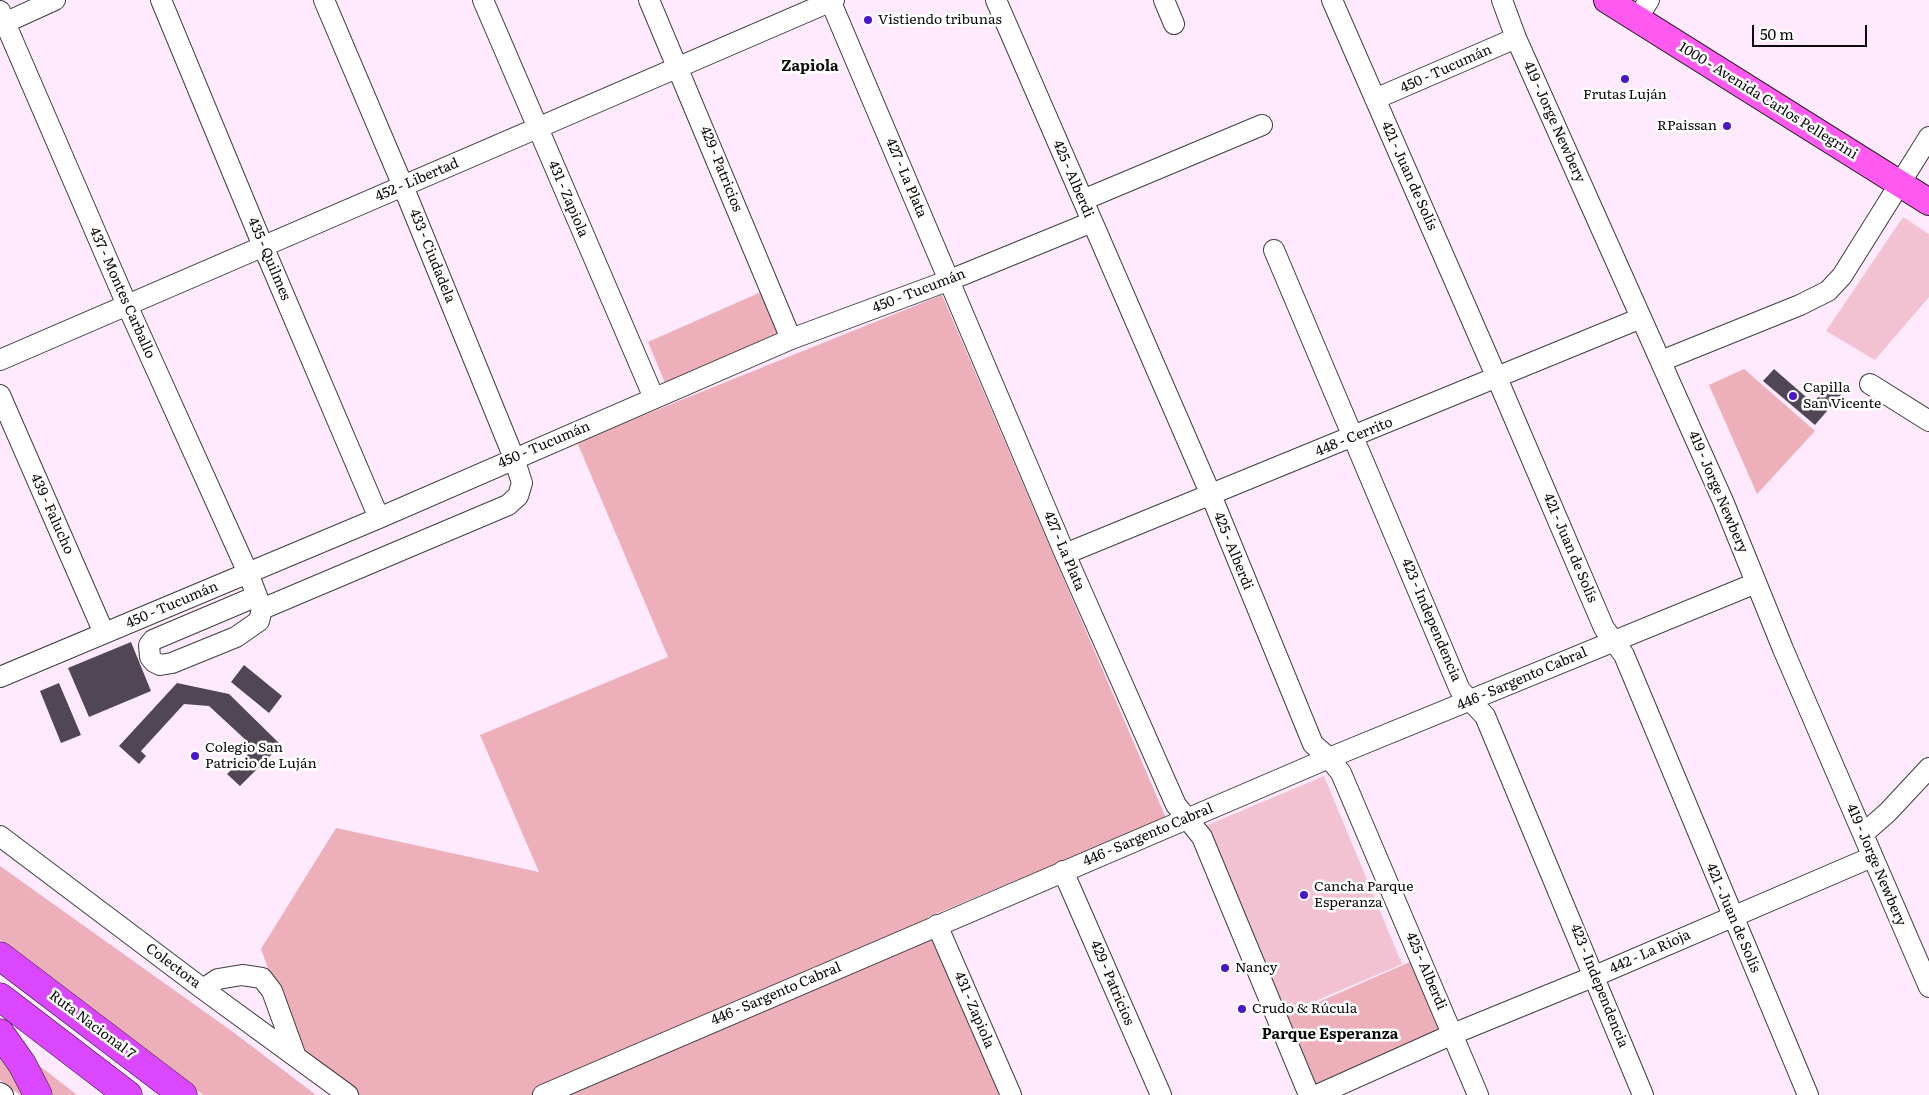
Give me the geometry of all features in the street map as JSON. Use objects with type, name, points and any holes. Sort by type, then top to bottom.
[{"type":"highway","name":"Ruta Nacional 7","points":[[0,956],[184,1095]]},
{"type":"highway","points":[[0,997],[128,1095]]},
{"type":"highway","points":[[0,1033],[22,1064],[38,1095]]},
{"type":"main road","name":"1000 - Avenida Carlos Pellegrini","points":[[1607,0],[1643,6],[1913,178],[1929,202]]},
{"type":"street","points":[[2,19],[55,0]]},
{"type":"street","name":"435 - Quilmes","points":[[161,0],[379,518]]},
{"type":"street","name":"433 - Ciudadela","points":[[259,602],[259,621],[236,637],[172,663],[160,665],[150,657],[149,645],[153,640],[259,602],[508,504],[518,496],[522,483],[514,458],[403,186],[324,0]]},
{"type":"street","name":"431 - Zapiola","points":[[483,0],[654,398]]},
{"type":"street","name":"429 - Patricios","points":[[649,0],[679,67],[791,339]]},
{"type":"street","name":"425 - Alberdi","points":[[996,0],[1211,495],[1313,744],[1341,772],[1478,1095]]},
{"type":"street","points":[[1164,0],[1174,24]]},
{"type":"street","name":"421 - Juan de Solís","points":[[1332,0],[1604,628],[1624,655],[1808,1095]]},
{"type":"street","name":"419 - Jorge Newbery","points":[[1502,0],[1516,38],[1723,501],[1783,649],[1929,987]]},
{"type":"street","name":"452 - Libertad","points":[[0,360],[832,1]]},
{"type":"street","name":"427 - La Plata","points":[[832,1],[1065,554],[1176,805],[1202,837],[1309,1095]]},
{"type":"street","name":"437 - Montes Carballo","points":[[2,19],[126,305],[248,573],[259,602]]},
{"type":"street","name":"450 - Tucumán","points":[[1375,100],[1516,38]]},
{"type":"street","points":[[1083,200],[1262,125]]},
{"type":"street","points":[[1661,361],[1800,305],[1828,291],[1842,276],[1913,178],[1929,137]]},
{"type":"street","name":"450 - Tucumán","points":[[0,677],[379,518],[791,339],[950,280],[1092,222]]},
{"type":"street","name":"423 - Independencia","points":[[1274,250],[1460,690],[1485,716],[1644,1095]]},
{"type":"street","name":"448 - Cerrito","points":[[1065,554],[1641,318]]},
{"type":"street","points":[[1870,384],[1929,421]]},
{"type":"street","name":"439 - Falucho","points":[[0,395],[104,633]]},
{"type":"street","name":"446 - Sargento Cabral","points":[[543,1095],[1328,758],[1756,584]]},
{"type":"street","points":[[1863,834],[1888,812],[1929,768]]},
{"type":"street","name":"Colectora","points":[[0,836],[203,989],[348,1095]]},
{"type":"street","name":"442 - La Rioja","points":[[1317,1095],[1453,1034],[1595,976],[1872,857]]},
{"type":"street","name":"429 - Patricios","points":[[1063,871],[1160,1095]]},
{"type":"street","name":"431 - Zapiola","points":[[937,925],[1011,1095]]},
{"type":"street","points":[[203,989],[218,979],[242,975],[262,978],[272,991],[296,1057]]},
{"type":"shaded area","points":[[1903,217],[1929,234],[1929,297],[1875,360],[1826,331]]},
{"type":"shaded area","points":[[761,292],[779,336],[665,383],[648,342]]},
{"type":"shaded area","points":[[942,295],[1166,818],[928,917],[1005,1095],[358,1095],[301,1059],[261,949],[336,828],[539,872],[480,735],[668,657],[577,442]]},
{"type":"shaded area","points":[[1744,369],[1815,431],[1757,494],[1709,385]]},
{"type":"shaded area","name":"Cancha Parque Esperanza","points":[[1324,776],[1402,964],[1285,1014],[1205,826]]},
{"type":"shaded area","points":[[0,866],[233,1032],[316,1095],[203,1095],[0,940]]},
{"type":"shaded area","points":[[1410,962],[1441,1032],[1315,1087],[1284,1017]]},
{"type":"shaded area","points":[[0,1035],[77,1095],[20,1095],[0,1080]]},
{"type":"building","name":"Capilla San Vicente","points":[[1774,369],[1813,403],[1833,380],[1845,390],[1815,425],[1763,381]]},
{"type":"building","points":[[131,642],[151,691],[89,717],[68,668]]},
{"type":"building","points":[[244,665],[282,696],[269,713],[231,682]]},
{"type":"building","points":[[59,683],[81,735],[61,743],[40,691]]},
{"type":"building","points":[[177,683],[229,694],[281,745],[240,786],[227,774],[248,754],[248,742],[209,706],[184,704],[141,751],[146,756],[139,764],[119,746]]},
{"type":"place","name":"Vistiendo tribunas","points":[[868,20]]},
{"type":"place","name":"Frutas Luján","points":[[1625,79]]},
{"type":"place","name":"RPaissan","points":[[1727,126]]},
{"type":"place","name":"Capilla San Vicente","points":[[1793,396]]},
{"type":"place","name":"Colegio San Patricio de Luján","points":[[195,756]]},
{"type":"place","name":"Cancha Parque Esperanza","points":[[1304,895]]},
{"type":"place","name":"Nancy","points":[[1225,968]]},
{"type":"place","name":"Crudo & Rúcula","points":[[1242,1009]]},
{"type":"district","name":"Zapiola","points":[[810,67]]},
{"type":"district","name":"Parque Esperanza","points":[[1330,1035]]}]
